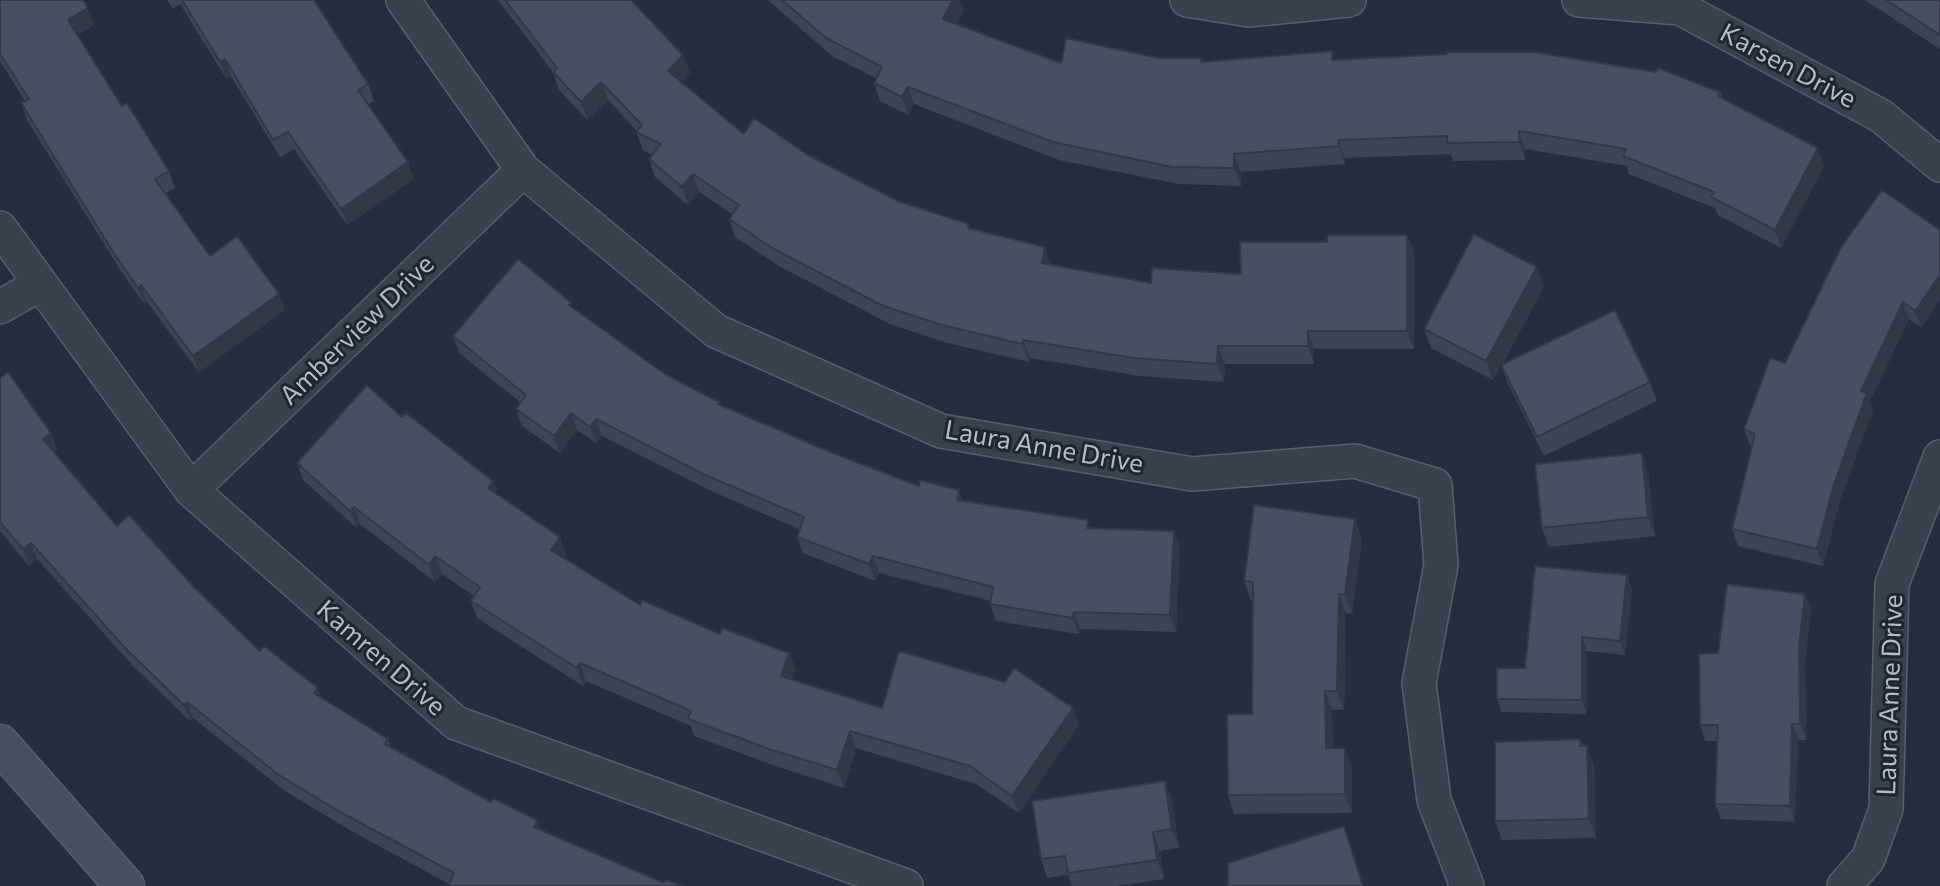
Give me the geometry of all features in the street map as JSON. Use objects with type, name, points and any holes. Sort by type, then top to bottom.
[{"type":"street","name":"Laura Anne Drive","points":[[403,0],[523,170],[716,331],[941,431],[1192,474],[1354,461],[1435,485],[1441,565],[1419,683],[1434,800],[1467,886]]},
{"type":"street","points":[[1187,0],[1249,10],[1349,0]]},
{"type":"street","name":"Karsen Drive","points":[[1579,0],[1680,8],[1881,116],[1940,165]]},
{"type":"street","name":"Amberview Drive","points":[[191,491],[523,170]]},
{"type":"street","name":"Kamren Drive","points":[[1,230],[191,491],[456,723],[906,886]]},
{"type":"street","points":[[0,307],[40,284]]},
{"type":"street","name":"Laura Anne Drive","points":[[1843,886],[1868,859],[1886,809],[1892,583],[1940,457]]},
{"type":"street","points":[[0,744],[125,886]]},
{"type":"building","points":[[0,0],[83,0],[88,8],[68,20],[122,106],[127,103],[169,171],[155,179],[210,256],[237,236],[279,294],[193,356],[141,285],[138,288],[113,252],[21,103],[29,99],[0,54]]},
{"type":"building","points":[[182,0],[314,0],[368,84],[358,90],[408,162],[341,209],[288,132],[273,140],[225,59],[220,62]]},
{"type":"building","points":[[505,0],[631,0],[683,55],[668,71],[744,134],[754,118],[808,155],[898,201],[969,224],[968,228],[1045,247],[1042,263],[1151,283],[1152,268],[1241,274],[1240,242],[1327,242],[1327,235],[1407,235],[1407,331],[1308,331],[1308,346],[1218,346],[1217,364],[1133,358],[1023,340],[1022,344],[942,325],[883,306],[772,248],[729,219],[739,205],[693,174],[682,187],[649,159],[661,144],[636,132],[642,125],[601,82],[581,102],[553,72],[557,68]]},
{"type":"building","points":[[782,0],[953,0],[943,19],[1061,63],[1066,38],[1159,58],[1201,58],[1201,62],[1332,51],[1332,60],[1447,52],[1534,52],[1656,72],[1658,68],[1720,92],[1718,96],[1818,148],[1775,230],[1711,197],[1714,192],[1623,156],[1626,149],[1519,131],[1519,142],[1447,143],[1447,136],[1338,140],[1339,146],[1234,154],[1234,168],[1172,167],[1053,142],[908,87],[902,97],[874,83],[882,67],[826,38]]},
{"type":"building","points":[[1886,0],[1940,0],[1940,35]]},
{"type":"building","points":[[1882,190],[1940,230],[1940,275],[1915,311],[1903,302],[1861,391],[1867,393],[1834,484],[1817,549],[1732,529],[1755,434],[1744,429],[1770,358],[1785,363],[1841,247]]},
{"type":"building","points":[[1474,234],[1537,267],[1486,361],[1424,329]]},
{"type":"building","points":[[518,259],[572,303],[569,305],[665,374],[719,402],[718,404],[833,453],[919,486],[920,480],[959,490],[957,500],[1088,520],[1087,528],[1174,531],[1170,615],[1074,612],[1073,618],[990,604],[993,587],[873,556],[869,564],[797,537],[804,517],[703,474],[596,419],[590,427],[571,413],[554,436],[516,409],[526,395],[453,336]]},
{"type":"building","points":[[1615,310],[1650,382],[1537,437],[1501,365]]},
{"type":"building","points":[[8,372],[51,433],[43,439],[117,526],[129,515],[194,587],[260,651],[264,646],[318,688],[314,693],[388,739],[385,744],[491,802],[493,798],[537,820],[534,827],[664,883],[665,880],[684,886],[448,886],[454,873],[342,813],[279,775],[187,702],[184,705],[127,650],[31,543],[23,549],[0,522],[0,378]]},
{"type":"building","points":[[367,385],[402,417],[406,413],[493,481],[488,488],[560,537],[551,550],[640,605],[642,600],[720,634],[722,628],[789,653],[781,676],[882,708],[899,651],[1005,682],[1014,668],[1073,708],[1012,796],[970,766],[850,731],[837,770],[769,749],[688,719],[691,711],[580,663],[577,668],[471,601],[480,587],[435,556],[429,565],[354,507],[350,511],[297,463]]},
{"type":"building","points":[[1642,453],[1648,517],[1542,528],[1535,464]]},
{"type":"building","points":[[1254,505],[1355,519],[1345,595],[1339,594],[1337,691],[1325,691],[1326,748],[1345,748],[1345,794],[1228,795],[1227,714],[1252,714],[1253,582],[1244,581]]},
{"type":"building","points":[[1535,566],[1627,575],[1620,641],[1582,637],[1582,700],[1497,699],[1497,668],[1525,668]]},
{"type":"building","points":[[1727,584],[1805,594],[1799,647],[1800,724],[1792,724],[1790,806],[1715,804],[1718,725],[1700,725],[1699,654],[1718,653]]},
{"type":"building","points":[[1580,739],[1580,746],[1587,746],[1589,819],[1495,821],[1495,742]]},
{"type":"building","points":[[1165,781],[1172,829],[1153,832],[1157,860],[1068,873],[1065,856],[1041,859],[1032,801]]},
{"type":"building","points":[[1344,826],[1363,886],[1228,886],[1228,863]]}]
